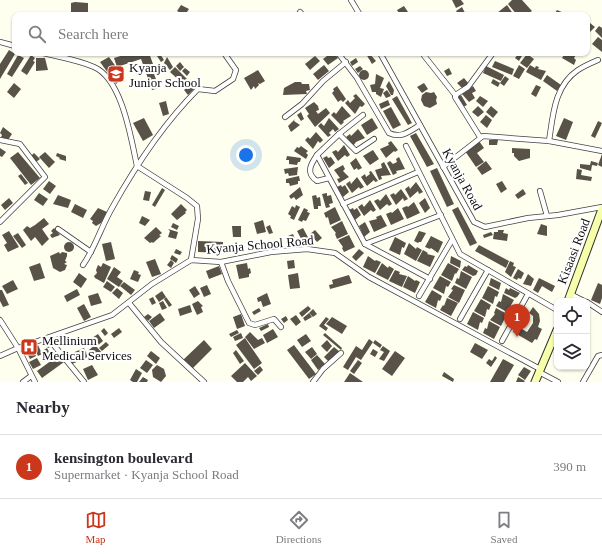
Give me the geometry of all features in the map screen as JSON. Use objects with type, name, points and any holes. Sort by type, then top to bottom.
[{"type":"main road","name":"Kisaasi Road","points":[[569,298],[602,208]]},
{"type":"main road","points":[[535,382],[555,334]]},
{"type":"street","points":[[351,0],[358,12]]},
{"type":"street","points":[[0,42],[12,45]]},
{"type":"street","points":[[54,56],[94,67],[101,71],[111,82],[121,101],[137,166],[197,206],[198,219],[191,260]]},
{"type":"street","points":[[82,265],[91,252],[111,209],[137,166],[163,128],[198,89],[215,91],[233,79],[236,70],[226,56]]},
{"type":"street","points":[[341,56],[346,62],[389,133],[394,135],[403,134],[420,125]]},
{"type":"street","name":"Kyanja Road","points":[[382,56],[396,85],[474,222],[486,227],[520,219],[602,208]]},
{"type":"street","points":[[424,56],[456,96],[456,99],[480,137]]},
{"type":"street","points":[[456,96],[468,87],[491,56]]},
{"type":"street","points":[[549,141],[555,107],[563,85],[578,70],[598,60]]},
{"type":"street","points":[[285,117],[302,104],[323,81],[346,62]]},
{"type":"street","points":[[329,178],[317,181],[310,175],[309,170],[311,164],[317,155],[363,114]]},
{"type":"street","points":[[339,134],[356,151],[374,139]]},
{"type":"street","points":[[444,167],[480,137],[495,136],[549,141],[602,151]]},
{"type":"street","points":[[0,140],[20,144],[45,177],[0,222]]},
{"type":"street","points":[[406,146],[460,254],[554,308]]},
{"type":"street","points":[[317,155],[364,244],[430,279]]},
{"type":"street","points":[[343,204],[418,172]]},
{"type":"street","points":[[540,191],[547,216]]},
{"type":"street","points":[[364,244],[441,215]]},
{"type":"street","points":[[58,229],[91,252]]},
{"type":"street","points":[[419,296],[452,240]]},
{"type":"street","name":"Kyanja School Road","points":[[0,356],[18,348],[112,315],[152,284],[191,260],[221,262],[271,252],[308,248],[335,253],[369,277],[558,382]]},
{"type":"street","points":[[221,262],[228,281],[249,323],[255,325],[273,318],[276,319],[280,327]]},
{"type":"street","points":[[460,319],[488,270]]},
{"type":"street","points":[[502,341],[528,294]]},
{"type":"street","points":[[129,303],[161,342],[204,382]]},
{"type":"street","points":[[590,304],[602,312]]},
{"type":"street","points":[[0,320],[18,348],[35,382]]},
{"type":"street","points":[[48,338],[84,382]]},
{"type":"street","points":[[313,382],[323,369],[341,353]]},
{"type":"street","points":[[583,382],[598,356],[602,355]]},
{"type":"street","points":[[23,382],[31,376]]},
{"type":"building","points":[[452,0],[461,0],[464,4],[456,8]]},
{"type":"building","points":[[512,0],[522,0],[532,11],[515,12],[508,4]]},
{"type":"building","points":[[71,3],[88,3],[88,12],[71,12]]},
{"type":"building","points":[[181,5],[189,9],[187,12],[177,11]]},
{"type":"building","points":[[507,5],[512,12],[498,12]]},
{"type":"building","points":[[404,6],[408,12],[398,12],[397,10]]},
{"type":"building","points":[[462,7],[464,12],[457,12],[456,11]]},
{"type":"building","points":[[590,23],[595,27],[590,32]]},
{"type":"building","points":[[599,26],[602,28],[602,38],[595,31]]},
{"type":"building","points":[[598,37],[602,40],[602,52],[592,44]]},
{"type":"building","points":[[9,50],[12,52],[12,56],[14,56],[0,79],[0,64]]},
{"type":"building","points":[[17,56],[24,58],[12,77],[7,74]]},
{"type":"building","points":[[30,56],[35,58],[33,61],[35,62],[27,75],[21,71]]},
{"type":"building","points":[[120,56],[150,56],[153,64],[144,67],[141,59],[117,67],[114,58]]},
{"type":"building","points":[[157,56],[161,56],[164,60],[161,62]]},
{"type":"building","points":[[315,56],[320,61],[310,70],[305,64]]},
{"type":"building","points":[[327,56],[336,56],[338,58],[328,65],[323,59]]},
{"type":"building","points":[[367,56],[372,56],[376,61],[372,64]]},
{"type":"building","points":[[517,56],[522,56],[519,61],[515,58]]},
{"type":"building","points":[[525,56],[530,56],[534,59],[527,68],[520,63]]},
{"type":"building","points":[[563,56],[575,56],[574,58],[576,60],[574,65],[562,58]]},
{"type":"building","points":[[109,57],[124,78],[116,84],[100,62]]},
{"type":"building","points":[[167,57],[173,67],[170,70],[164,63]]},
{"type":"building","points":[[36,58],[45,58],[48,70],[36,71]]},
{"type":"building","points":[[356,58],[358,62],[352,66],[350,62]]},
{"type":"building","points":[[495,61],[514,69],[512,75],[492,67]]},
{"type":"building","points":[[180,62],[184,67],[180,71],[176,66]]},
{"type":"building","points":[[324,65],[329,71],[318,80],[313,74]]},
{"type":"building","points":[[519,65],[525,69],[519,79],[513,76]]},
{"type":"building","points":[[530,65],[535,68],[536,66],[539,67],[538,69],[546,71],[541,80],[526,72]]},
{"type":"building","points":[[360,66],[363,69],[358,73],[355,69]]},
{"type":"building","points":[[486,66],[504,75],[501,81],[483,73]]},
{"type":"building","points":[[175,67],[189,81],[184,85],[170,72]]},
{"type":"building","points":[[152,68],[159,88],[152,90],[145,70]]},
{"type":"building","points":[[185,68],[190,72],[187,76],[182,71]]},
{"type":"building","points":[[449,68],[452,74],[447,76],[444,71]]},
{"type":"building","points":[[258,70],[265,81],[260,84],[258,83],[259,85],[255,89],[254,86],[251,90],[244,78]]},
{"type":"building","points":[[364,70],[369,75],[364,80],[359,75]]},
{"type":"building","points":[[376,74],[384,78],[380,88],[384,89],[381,97],[376,94],[376,92],[372,92],[370,85],[375,84]]},
{"type":"building","points":[[547,75],[561,85],[557,91],[543,81]]},
{"type":"building","points":[[505,76],[509,79],[504,86],[500,83]]},
{"type":"building","points":[[464,78],[469,84],[463,89],[457,83]]},
{"type":"building","points":[[493,79],[500,83],[498,87],[491,83]]},
{"type":"building","points":[[389,81],[394,90],[393,95],[391,95],[386,86]]},
{"type":"building","points":[[295,82],[309,84],[310,90],[306,91],[307,94],[283,95],[284,88]]},
{"type":"building","points":[[14,83],[21,89],[14,98],[7,92]]},
{"type":"building","points":[[424,83],[428,89],[422,93],[417,87]]},
{"type":"building","points":[[191,84],[195,88],[188,95],[184,90]]},
{"type":"building","points":[[536,85],[541,87],[536,97],[531,94]]},
{"type":"building","points":[[337,86],[346,99],[343,102],[341,100],[338,102],[332,93],[334,91],[333,89]]},
{"type":"building","points":[[473,86],[476,91],[472,93],[475,98],[469,102],[462,94]]},
{"type":"building","points":[[387,90],[391,96],[386,98],[383,93]]},
{"type":"building","points":[[426,92],[434,92],[437,97],[437,104],[430,108],[424,106],[421,100],[422,95]]},
{"type":"building","points":[[356,94],[365,104],[362,107],[360,106],[355,114],[345,103],[348,100],[350,103],[355,98],[353,96]]},
{"type":"building","points":[[461,95],[467,105],[463,107],[457,97]]},
{"type":"building","points":[[397,96],[412,123],[408,125],[392,99]]},
{"type":"building","points":[[480,96],[488,101],[483,107],[476,101]]},
{"type":"building","points":[[388,100],[390,105],[381,109],[379,104]]},
{"type":"building","points":[[166,101],[169,114],[163,116],[159,103]]},
{"type":"building","points":[[314,102],[318,106],[319,110],[316,111],[318,114],[326,108],[330,113],[315,127],[307,116],[309,114],[305,108]]},
{"type":"building","points":[[342,106],[351,116],[343,121],[344,122],[341,125],[331,115],[334,112],[336,114]]},
{"type":"building","points":[[478,106],[484,112],[478,117],[472,112]]},
{"type":"building","points":[[491,106],[498,112],[493,118],[486,112]]},
{"type":"building","points":[[391,107],[401,125],[393,129],[383,111]]},
{"type":"building","points":[[301,112],[304,119],[301,121],[297,115]]},
{"type":"building","points":[[486,115],[492,120],[487,128],[480,122]]},
{"type":"building","points":[[144,118],[153,135],[143,141],[133,123]]},
{"type":"building","points":[[329,118],[339,129],[335,132],[333,129],[329,133],[331,135],[328,137],[318,126],[321,123],[324,126]]},
{"type":"building","points":[[372,118],[378,128],[367,135],[361,125]]},
{"type":"building","points":[[564,118],[573,122],[566,140],[556,136]]},
{"type":"building","points":[[295,119],[294,121],[300,125],[291,132],[288,126]]},
{"type":"building","points":[[598,121],[602,123],[595,138],[591,136]]},
{"type":"building","points":[[3,127],[12,134],[8,140],[1,137],[2,135],[0,133]]},
{"type":"building","points":[[358,129],[365,138],[356,142],[353,146],[346,137],[350,134],[351,136]]},
{"type":"building","points":[[316,132],[323,140],[320,143],[318,141],[313,149],[305,140],[308,137],[310,139]]},
{"type":"building","points":[[416,133],[434,164],[427,167],[410,136]]},
{"type":"building","points":[[489,140],[498,140],[497,145],[489,145]]},
{"type":"building","points":[[391,141],[398,150],[395,152],[394,151],[386,158],[380,149],[389,145],[388,143]]},
{"type":"building","points":[[479,141],[484,148],[477,153],[484,162],[476,167],[465,151]]},
{"type":"building","points":[[344,145],[350,155],[347,157],[345,155],[338,161],[332,152],[336,150],[338,152]]},
{"type":"building","points":[[301,146],[308,151],[306,153],[308,155],[306,159],[294,151],[297,147],[299,148]]},
{"type":"building","points":[[0,148],[6,152],[2,157],[0,156]]},
{"type":"building","points":[[512,148],[530,149],[530,158],[519,161],[514,156],[514,153],[512,153]]},
{"type":"building","points":[[373,150],[379,159],[370,165],[363,156]]},
{"type":"building","points":[[18,152],[40,178],[31,185],[10,158]]},
{"type":"building","points":[[45,152],[55,162],[49,168],[39,157]]},
{"type":"building","points":[[34,153],[40,159],[36,162],[31,156]]},
{"type":"building","points":[[57,153],[66,156],[66,161],[59,159],[60,158],[56,156]]},
{"type":"building","points":[[602,154],[602,167],[598,165]]},
{"type":"building","points":[[287,156],[301,158],[300,162],[298,162],[297,165],[289,164],[289,160],[286,160]]},
{"type":"building","points":[[327,156],[328,158],[331,157],[335,163],[329,168],[323,158]]},
{"type":"building","points":[[399,157],[405,169],[396,171],[397,173],[393,175],[387,163],[390,161],[393,164],[397,162],[396,159]]},
{"type":"building","points":[[356,158],[362,168],[358,170],[357,168],[354,170],[350,163]]},
{"type":"building","points":[[486,161],[492,169],[482,175],[477,168]]},
{"type":"building","points":[[591,161],[598,163],[597,166],[592,165],[591,171],[580,168],[580,164],[590,165]]},
{"type":"building","points":[[384,162],[391,175],[381,176],[382,179],[379,180],[375,170],[382,168],[381,164]]},
{"type":"building","points":[[343,165],[345,169],[343,171],[349,177],[339,183],[337,179],[340,178],[334,170]]},
{"type":"building","points":[[298,167],[297,175],[289,176],[288,173],[285,174],[284,169]]},
{"type":"building","points":[[437,168],[454,204],[447,207],[430,171]]},
{"type":"building","points":[[577,169],[582,170],[581,175],[592,177],[591,181],[576,179]]},
{"type":"building","points":[[371,171],[378,181],[375,182],[374,180],[367,186],[361,177],[365,174],[366,177]]},
{"type":"building","points":[[21,174],[28,183],[25,185],[18,176]]},
{"type":"building","points":[[299,176],[300,181],[298,181],[298,184],[290,186],[289,183],[286,183],[286,179]]},
{"type":"building","points":[[357,177],[364,187],[360,189],[359,187],[352,193],[346,184],[350,181],[351,184]]},
{"type":"building","points":[[49,181],[56,186],[50,194],[43,189]]},
{"type":"building","points":[[502,181],[507,189],[501,193],[496,184]]},
{"type":"building","points":[[416,182],[423,192],[419,194],[418,191],[410,198],[405,189],[409,186],[410,189]]},
{"type":"building","points":[[341,185],[342,187],[345,185],[349,192],[343,197],[337,187]]},
{"type":"building","points":[[300,187],[303,195],[296,200],[294,197],[291,199],[289,196]]},
{"type":"building","points":[[162,188],[165,190],[155,207],[152,205]]},
{"type":"building","points":[[401,189],[408,199],[404,201],[403,198],[396,205],[390,195],[394,193],[395,195]]},
{"type":"building","points":[[523,189],[526,194],[518,199],[515,195]]},
{"type":"building","points":[[145,191],[151,192],[149,201],[143,200]]},
{"type":"building","points":[[39,193],[48,199],[43,206],[34,200]]},
{"type":"building","points":[[327,193],[327,196],[331,195],[333,203],[329,204],[330,207],[326,208],[322,194]]},
{"type":"building","points":[[386,194],[392,204],[389,206],[387,204],[380,210],[374,201],[378,199],[380,201]]},
{"type":"building","points":[[58,195],[71,200],[68,208],[53,204]]},
{"type":"building","points":[[316,195],[317,198],[320,197],[321,206],[318,206],[318,209],[314,209],[312,196]]},
{"type":"building","points":[[9,198],[13,203],[5,210],[1,205]]},
{"type":"building","points":[[425,198],[430,208],[425,213],[419,203]]},
{"type":"building","points":[[370,200],[376,210],[373,212],[371,210],[364,216],[358,207],[362,204],[364,207]]},
{"type":"building","points":[[414,202],[420,213],[407,219],[402,208],[408,207]]},
{"type":"building","points":[[75,204],[87,210],[83,218],[71,212]]},
{"type":"building","points":[[181,204],[187,210],[185,212],[186,213],[177,220],[171,214]]},
{"type":"building","points":[[296,205],[300,207],[294,220],[290,218],[291,216],[288,214],[292,206],[295,208]]},
{"type":"building","points":[[335,207],[341,220],[330,225],[328,217],[326,218],[324,213]]},
{"type":"building","points":[[458,207],[477,243],[470,246],[452,210]]},
{"type":"building","points":[[98,208],[107,212],[101,223],[96,226],[90,219]]},
{"type":"building","points":[[304,208],[310,213],[306,221],[303,220],[302,222],[298,220]]},
{"type":"building","points":[[353,208],[354,210],[357,208],[361,215],[355,220],[349,210]]},
{"type":"building","points":[[398,208],[404,219],[391,225],[386,214],[392,213]]},
{"type":"building","points":[[381,215],[387,226],[374,232],[369,221],[377,219],[376,217]]},
{"type":"building","points":[[142,216],[150,220],[145,226],[139,223]]},
{"type":"building","points":[[44,218],[49,224],[42,229],[49,239],[42,246],[35,237],[31,241],[23,230],[27,226],[30,228]]},
{"type":"building","points":[[263,220],[266,232],[257,234],[254,223]]},
{"type":"building","points":[[342,221],[348,234],[337,239],[336,233],[331,227]]},
{"type":"building","points":[[365,222],[370,232],[364,237],[359,226]]},
{"type":"building","points":[[173,223],[179,226],[177,230],[171,227]]},
{"type":"building","points":[[541,224],[547,226],[547,236],[537,234]]},
{"type":"building","points":[[270,225],[273,233],[269,234],[266,227]]},
{"type":"building","points":[[232,226],[241,226],[241,237],[233,237]]},
{"type":"building","points":[[156,227],[162,233],[159,235],[161,236],[153,243],[150,243],[144,238]]},
{"type":"building","points":[[54,228],[60,235],[52,238],[50,235],[53,233],[51,231]]},
{"type":"building","points":[[303,228],[311,243],[305,246],[297,231]]},
{"type":"building","points":[[168,229],[178,232],[176,239],[168,237],[170,231]]},
{"type":"building","points":[[315,230],[322,238],[317,242],[310,234]]},
{"type":"building","points":[[498,230],[504,230],[503,233],[508,234],[507,241],[493,239],[494,232],[498,232]]},
{"type":"building","points":[[9,231],[19,247],[8,252],[4,245],[7,243],[2,235]]},
{"type":"building","points":[[419,231],[426,233],[421,242],[418,243],[414,241]]},
{"type":"building","points":[[491,232],[493,235],[484,238],[483,235]]},
{"type":"building","points":[[18,233],[26,245],[22,248],[13,236]]},
{"type":"building","points":[[293,234],[295,239],[290,241],[288,236]]},
{"type":"building","points":[[349,235],[355,247],[344,252],[343,247],[338,240]]},
{"type":"building","points":[[431,236],[443,242],[438,253],[431,248],[425,247]]},
{"type":"building","points":[[395,237],[406,243],[404,248],[402,247],[400,255],[389,250]]},
{"type":"building","points":[[198,241],[223,242],[223,253],[198,252]]},
{"type":"building","points":[[67,242],[71,242],[73,243],[73,251],[67,252],[64,249],[64,245]]},
{"type":"building","points":[[111,242],[115,259],[106,261],[102,244]]},
{"type":"building","points":[[409,243],[416,249],[417,247],[422,250],[416,261],[404,254]]},
{"type":"building","points":[[479,245],[509,261],[506,268],[475,251]]},
{"type":"building","points":[[176,249],[182,252],[180,255],[174,253]]},
{"type":"building","points":[[359,249],[364,253],[356,261],[352,257]]},
{"type":"building","points":[[423,250],[428,253],[427,254],[435,256],[430,267],[417,261]]},
{"type":"building","points":[[59,252],[60,254],[62,252],[67,253],[65,261],[67,262],[64,264],[67,265],[65,270],[60,272],[53,268],[50,256]]},
{"type":"building","points":[[172,255],[178,259],[176,263],[170,259]]},
{"type":"building","points":[[368,256],[375,261],[381,262],[375,273],[363,267]]},
{"type":"building","points":[[451,256],[461,261],[460,268],[450,263]]},
{"type":"building","points":[[155,259],[161,274],[152,277],[146,262]]},
{"type":"building","points":[[171,260],[174,263],[171,268],[167,265]]},
{"type":"building","points":[[294,260],[295,268],[288,269],[287,261]]},
{"type":"building","points":[[510,261],[514,263],[513,266],[516,267],[511,277],[505,272]]},
{"type":"building","points":[[40,263],[45,278],[34,281],[29,267]]},
{"type":"building","points":[[103,263],[111,267],[104,283],[94,276],[97,273],[96,270],[98,265],[101,267]]},
{"type":"building","points":[[247,263],[248,269],[250,268],[251,273],[249,274],[249,277],[239,279],[236,265]]},
{"type":"building","points":[[382,263],[388,268],[389,266],[394,269],[388,280],[376,274]]},
{"type":"building","points":[[448,263],[459,269],[456,274],[455,273],[452,281],[441,275]]},
{"type":"building","points":[[468,265],[478,271],[476,275],[473,276],[462,270]]},
{"type":"building","points":[[219,266],[222,274],[209,279],[206,271]]},
{"type":"building","points":[[114,267],[121,272],[117,277],[123,281],[119,287],[107,279]]},
{"type":"building","points":[[518,269],[524,273],[521,279],[518,278],[517,280],[513,278]]},
{"type":"building","points":[[134,270],[139,272],[138,274],[141,275],[138,282],[130,279]]},
{"type":"building","points":[[395,270],[400,272],[399,274],[407,276],[402,287],[389,281]]},
{"type":"building","points":[[461,271],[472,277],[466,289],[455,283],[457,278],[459,279]]},
{"type":"building","points":[[79,273],[87,279],[81,288],[73,282]]},
{"type":"building","points":[[298,273],[300,288],[290,289],[288,275]]},
{"type":"building","points":[[528,274],[534,279],[531,286],[523,284]]},
{"type":"building","points":[[349,275],[352,283],[330,289],[329,285],[333,284],[332,280]]},
{"type":"building","points":[[408,276],[415,281],[420,282],[415,293],[403,287]]},
{"type":"building","points":[[440,276],[451,282],[448,287],[446,286],[444,294],[433,288]]},
{"type":"building","points":[[491,278],[501,283],[499,290],[489,285]]},
{"type":"building","points":[[539,278],[555,286],[552,292],[542,286],[538,293],[533,290]]},
{"type":"building","points":[[13,280],[18,289],[7,294],[2,286]]},
{"type":"building","points":[[107,281],[115,287],[111,292],[103,287]]},
{"type":"building","points":[[124,282],[135,290],[131,295],[120,286]]},
{"type":"building","points":[[598,283],[602,285],[602,298],[600,304],[591,300]]},
{"type":"building","points":[[207,285],[211,294],[204,297],[200,288]]},
{"type":"building","points":[[454,285],[465,290],[459,303],[448,297],[453,290],[451,289]]},
{"type":"building","points":[[195,286],[200,294],[194,298],[189,290]]},
{"type":"building","points":[[488,286],[499,292],[497,297],[495,296],[493,304],[482,298]]},
{"type":"building","points":[[117,288],[123,293],[119,299],[112,293]]},
{"type":"building","points":[[506,288],[509,290],[510,288],[520,293],[515,298],[504,293]]},
{"type":"building","points":[[77,289],[80,295],[67,302],[64,296]]},
{"type":"building","points":[[0,290],[2,290],[9,305],[3,307],[0,301]]},
{"type":"building","points":[[432,290],[442,296],[440,301],[438,300],[436,308],[425,302]]},
{"type":"building","points":[[162,291],[166,297],[159,302],[155,296]]},
{"type":"building","points":[[98,293],[102,303],[91,306],[88,296]]},
{"type":"building","points":[[267,293],[271,304],[263,307],[261,301],[258,302],[257,298]]},
{"type":"building","points":[[503,294],[514,300],[507,312],[496,306],[499,301],[501,302]]},
{"type":"building","points":[[153,297],[156,303],[152,305],[149,299]]},
{"type":"building","points":[[166,297],[172,305],[169,307],[164,299]]},
{"type":"building","points":[[447,298],[458,303],[451,316],[440,310],[443,305],[444,306]]},
{"type":"building","points":[[481,299],[491,305],[489,310],[487,309],[485,317],[474,311]]},
{"type":"building","points":[[163,301],[167,308],[162,310],[159,303]]},
{"type":"building","points":[[198,301],[203,306],[201,307],[203,312],[197,315],[192,304]]},
{"type":"building","points":[[84,304],[91,317],[84,321],[77,308]]},
{"type":"building","points":[[190,305],[192,312],[180,316],[178,309]]},
{"type":"building","points":[[308,306],[311,309],[302,317],[299,313]]},
{"type":"building","points":[[533,307],[539,314],[540,321],[538,327],[542,329],[537,340],[535,339],[532,343],[513,332],[517,326],[527,332],[533,323],[533,316],[529,313]]},
{"type":"building","points":[[259,308],[261,311],[254,315],[252,312]]},
{"type":"building","points":[[496,308],[507,314],[501,326],[490,320],[495,314]]},
{"type":"building","points":[[313,309],[317,314],[313,317],[309,313]]},
{"type":"building","points":[[473,312],[484,318],[482,323],[480,322],[478,330],[467,324]]},
{"type":"building","points":[[160,313],[165,320],[154,328],[149,321]]},
{"type":"building","points":[[309,313],[312,317],[305,321],[303,318]]},
{"type":"building","points":[[148,314],[152,317],[148,321],[144,317]]},
{"type":"building","points":[[241,314],[245,326],[237,329],[233,317]]},
{"type":"building","points":[[296,315],[301,322],[296,326],[290,319]]},
{"type":"building","points":[[286,316],[288,320],[284,323],[281,319]]},
{"type":"building","points":[[326,317],[329,319],[324,325],[328,328],[326,331],[319,326]]},
{"type":"building","points":[[332,317],[347,326],[342,334],[326,324]]},
{"type":"building","points":[[489,321],[500,327],[494,339],[483,333],[485,328],[487,329]]},
{"type":"building","points":[[268,324],[269,327],[261,331],[259,328]]},
{"type":"building","points":[[104,328],[108,333],[105,336],[101,331]]},
{"type":"building","points":[[119,328],[122,332],[114,338],[111,334]]},
{"type":"building","points":[[273,329],[278,337],[267,343],[263,335]]},
{"type":"building","points":[[237,330],[239,333],[231,337],[229,334]]},
{"type":"building","points":[[250,332],[258,340],[262,338],[265,343],[254,349],[245,337]]},
{"type":"building","points":[[241,333],[243,338],[235,341],[233,337]]},
{"type":"building","points":[[325,333],[342,348],[341,350],[323,335]]},
{"type":"building","points":[[98,334],[103,341],[97,346],[92,338]]},
{"type":"building","points":[[306,334],[311,341],[302,347],[297,340]]},
{"type":"building","points":[[245,338],[262,363],[254,369],[236,345]]},
{"type":"building","points":[[369,339],[373,342],[361,360],[356,357],[348,370],[343,367],[356,346],[362,350]]},
{"type":"building","points":[[204,340],[212,349],[192,369],[183,360]]},
{"type":"building","points":[[327,340],[332,346],[327,352],[321,346]]},
{"type":"building","points":[[375,340],[382,345],[380,348],[373,343]]},
{"type":"building","points":[[47,341],[52,346],[48,348],[44,343]]},
{"type":"building","points":[[106,342],[109,345],[102,351],[99,348]]},
{"type":"building","points":[[475,343],[488,350],[482,359],[470,352]]},
{"type":"building","points":[[38,345],[42,354],[38,356],[34,347]]},
{"type":"building","points":[[95,345],[104,355],[97,361],[89,350]]},
{"type":"building","points":[[294,345],[316,374],[309,379],[287,350]]},
{"type":"building","points":[[31,346],[36,356],[30,359],[25,349]]},
{"type":"building","points":[[383,346],[390,351],[384,361],[379,359],[384,352],[380,350]]},
{"type":"building","points":[[312,347],[317,354],[311,359],[305,352]]},
{"type":"building","points":[[334,347],[340,352],[330,363],[324,357]]},
{"type":"building","points":[[47,348],[51,355],[47,357],[44,350]]},
{"type":"building","points":[[84,348],[88,357],[72,364],[68,355]]},
{"type":"building","points":[[373,349],[378,352],[375,357],[370,354]]},
{"type":"building","points":[[236,350],[244,361],[240,364],[233,353]]},
{"type":"building","points":[[151,351],[160,358],[156,364],[147,356]]},
{"type":"building","points":[[395,351],[405,358],[392,376],[382,369]]},
{"type":"building","points":[[59,355],[64,362],[42,378],[37,371]]},
{"type":"building","points":[[317,355],[325,364],[318,370],[311,360]]},
{"type":"building","points":[[495,356],[497,358],[491,367],[486,363],[489,359],[492,361]]},
{"type":"building","points":[[37,358],[41,365],[33,369],[29,362]]},
{"type":"building","points":[[503,359],[514,365],[504,382],[490,382]]},
{"type":"building","points":[[146,360],[153,365],[147,373],[140,368]]},
{"type":"building","points":[[358,360],[362,363],[354,374],[350,371]]},
{"type":"building","points":[[245,363],[257,376],[251,381],[248,377],[243,382],[237,382],[231,376]]},
{"type":"building","points":[[92,365],[98,375],[88,380],[83,369]]},
{"type":"building","points":[[157,365],[164,369],[166,376],[161,382],[153,377],[152,370]]},
{"type":"building","points":[[260,366],[263,370],[258,375],[254,371]]},
{"type":"building","points":[[524,367],[531,371],[525,380],[518,375]]},
{"type":"building","points":[[136,369],[142,373],[137,382],[133,382],[130,380]]},
{"type":"building","points":[[444,372],[454,379],[453,382],[442,376]]},
{"type":"building","points":[[350,373],[363,382],[344,382]]},
{"type":"building","points":[[143,377],[148,380],[147,382],[139,382]]},
{"type":"building","points":[[518,377],[525,381],[516,382]]},
{"type":"place","name":"Kyanja Junior School","points":[[116,74]]},
{"type":"place","name":"kensington boulevard","points":[[517,337]]},
{"type":"place","name":"Mellinium Medical Services","points":[[29,347]]}]
